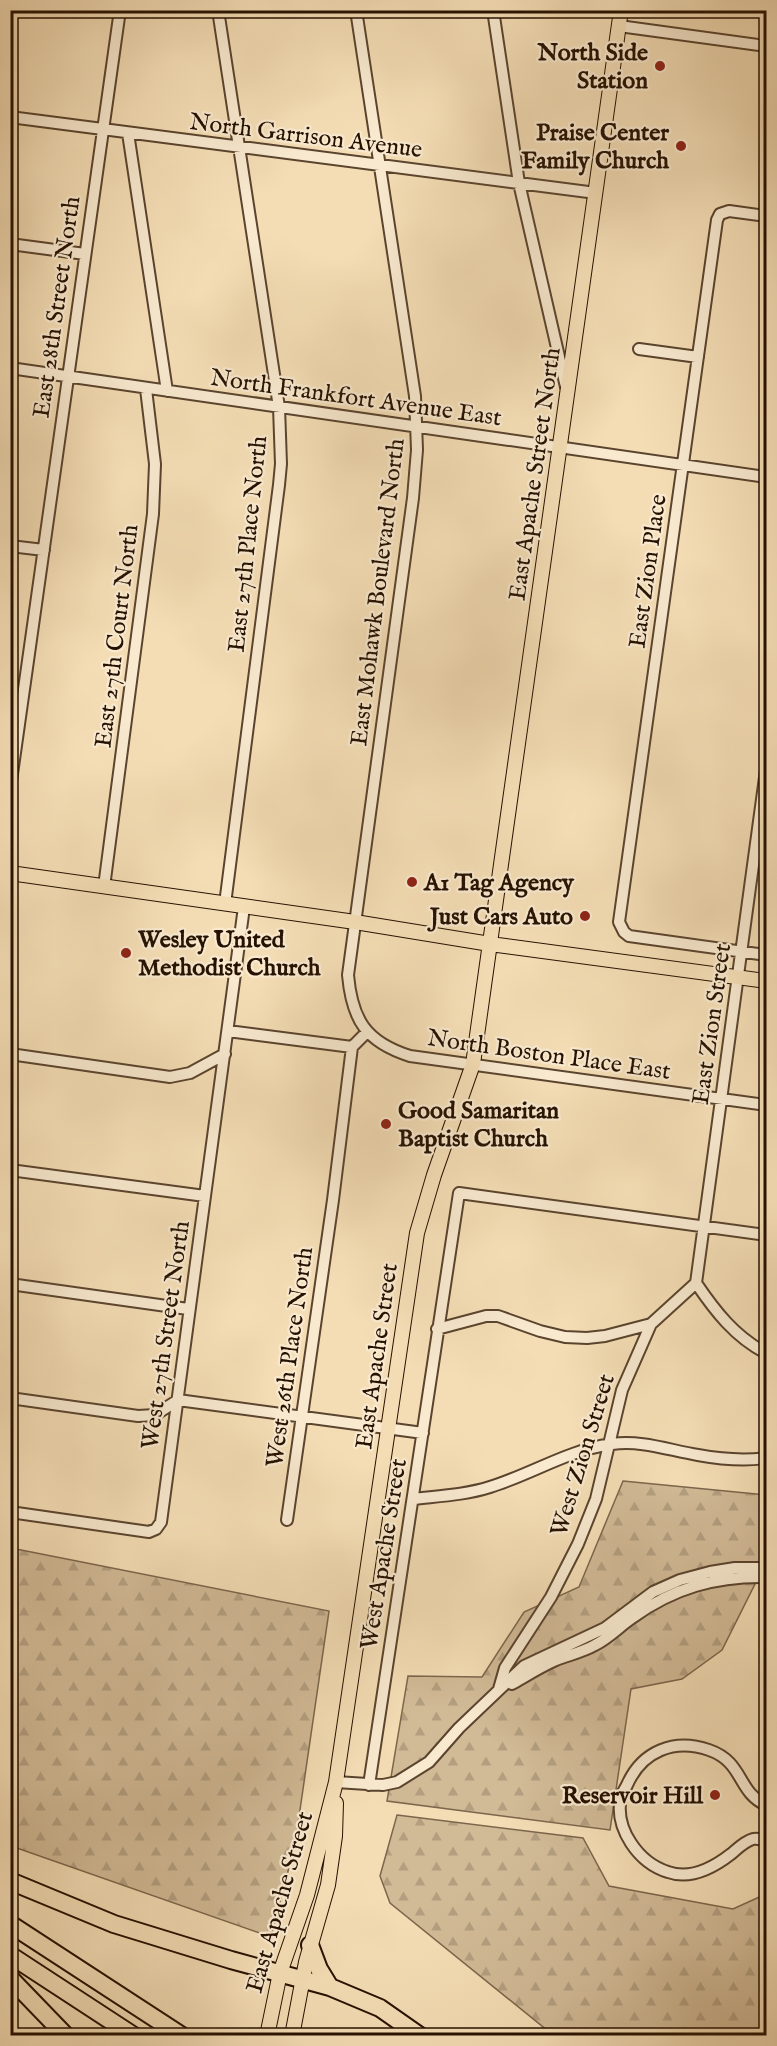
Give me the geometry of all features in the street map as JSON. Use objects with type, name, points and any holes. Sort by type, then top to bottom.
[{"type":"highway","points":[[10,1881],[114,1924],[231,1960],[330,1987],[380,2008],[420,2036]]},
{"type":"highway","points":[[10,1924],[182,2036]]},
{"type":"highway","points":[[310,1945],[319,1969],[330,1987]]},
{"type":"highway","points":[[10,1955],[134,2036]]},
{"type":"highway","points":[[10,1978],[66,2036]]},
{"type":"main road","name":"East Apache Street North","points":[[490,944],[621,10]]},
{"type":"main road","points":[[10,873],[356,922],[490,944],[766,981]]},
{"type":"main road","name":"East Apache Street","points":[[267,2036],[280,1973],[307,1895],[336,1782],[417,1233],[473,1064],[490,944]]},
{"type":"main road","name":"East Apache Street","points":[[292,2036],[310,1945],[328,1885],[335,1836],[336,1782]]},
{"type":"street","name":"East 28th Street North","points":[[10,788],[120,10]]},
{"type":"street","name":"East 27th Place North","points":[[218,10],[279,406],[281,464],[225,904]]},
{"type":"street","name":"East Mohawk Boulevard North","points":[[356,10],[412,381],[417,428],[413,498],[348,975],[350,996],[355,1012],[367,1032]]},
{"type":"street","points":[[493,10],[519,183],[567,393]]},
{"type":"street","points":[[619,26],[766,46]]},
{"type":"street","name":"North Garrison Avenue","points":[[10,117],[596,193]]},
{"type":"street","points":[[128,133],[167,391]]},
{"type":"street","name":"East Zion Place","points":[[742,951],[629,936],[619,922],[717,220],[720,214],[729,211],[766,216]]},
{"type":"street","points":[[10,244],[85,254]]},
{"type":"street","points":[[639,349],[698,357]]},
{"type":"street","name":"North Frankfort Avenue East","points":[[10,368],[766,477]]},
{"type":"street","name":"East 27th Court North","points":[[104,887],[153,514],[155,464],[146,389]]},
{"type":"street","points":[[10,546],[44,550]]},
{"type":"street","name":"East Zion Street","points":[[696,1283],[766,770]]},
{"type":"street","name":"West 27th Street North","points":[[10,1512],[149,1532],[156,1529],[161,1522],[244,907]]},
{"type":"street","points":[[742,951],[766,955]]},
{"type":"street","points":[[228,1031],[352,1047],[367,1032]]},
{"type":"street","name":"North Boston Place East","points":[[367,1032],[388,1047],[410,1056],[766,1105]]},
{"type":"street","name":"West 26th Place North","points":[[287,1520],[333,1200],[352,1047]]},
{"type":"street","points":[[10,1054],[171,1077],[190,1073],[225,1054]]},
{"type":"street","points":[[10,1170],[205,1196]]},
{"type":"street","points":[[766,1235],[459,1193],[437,1329],[486,1316],[498,1316],[540,1331],[565,1336],[587,1338],[605,1336],[651,1324],[696,1283],[715,1310],[735,1332],[766,1353]]},
{"type":"street","points":[[10,1284],[189,1310]]},
{"type":"street","name":"West Zion Street","points":[[498,1692],[505,1668],[551,1597],[578,1544],[596,1499],[622,1390],[651,1324]]},
{"type":"street","name":"West Apache Street","points":[[369,1785],[437,1329]]},
{"type":"street","points":[[10,1398],[146,1416],[164,1411],[178,1400],[423,1433]]},
{"type":"street","points":[[413,1498],[465,1493],[490,1487],[562,1457],[609,1444],[630,1442],[729,1459],[766,1458]]},
{"type":"street","points":[[336,1782],[369,1785],[397,1782],[429,1762],[459,1728],[524,1666],[606,1628],[653,1592],[710,1572],[735,1568],[766,1568]]},
{"type":"street","points":[[498,1692],[541,1667],[594,1646],[631,1618],[689,1587],[735,1578],[766,1577]]},
{"type":"street","points":[[766,1805],[752,1797],[736,1769],[722,1756],[691,1746],[671,1746],[654,1752],[634,1770],[621,1797],[621,1817],[629,1841],[646,1860],[668,1872],[680,1875],[709,1869],[754,1839],[766,1841]]},
{"type":"green space","points":[[623,1481],[766,1495],[766,1562],[722,1650],[682,1679],[631,1689],[610,1830],[387,1801],[408,1676],[482,1677],[524,1612],[579,1587]]},
{"type":"green space","points":[[11,1548],[329,1611],[295,1844],[271,1937],[11,1846]]},
{"type":"green space","points":[[397,1815],[583,1838],[609,1886],[733,1909],[766,1894],[766,2035],[553,2035],[390,1903],[380,1876]]},
{"type":"place","name":"North Side Station","points":[[660,66]]},
{"type":"place","name":"Praise Center Family Church","points":[[681,146]]},
{"type":"place","name":"A1 Tag Agency","points":[[412,882]]},
{"type":"place","name":"Just Cars Auto","points":[[585,916]]},
{"type":"place","name":"Wesley United Methodist Church","points":[[126,953]]},
{"type":"place","name":"Good Samaritan Baptist Church","points":[[386,1124]]},
{"type":"place","name":"Reservoir Hill","points":[[715,1795]]}]
